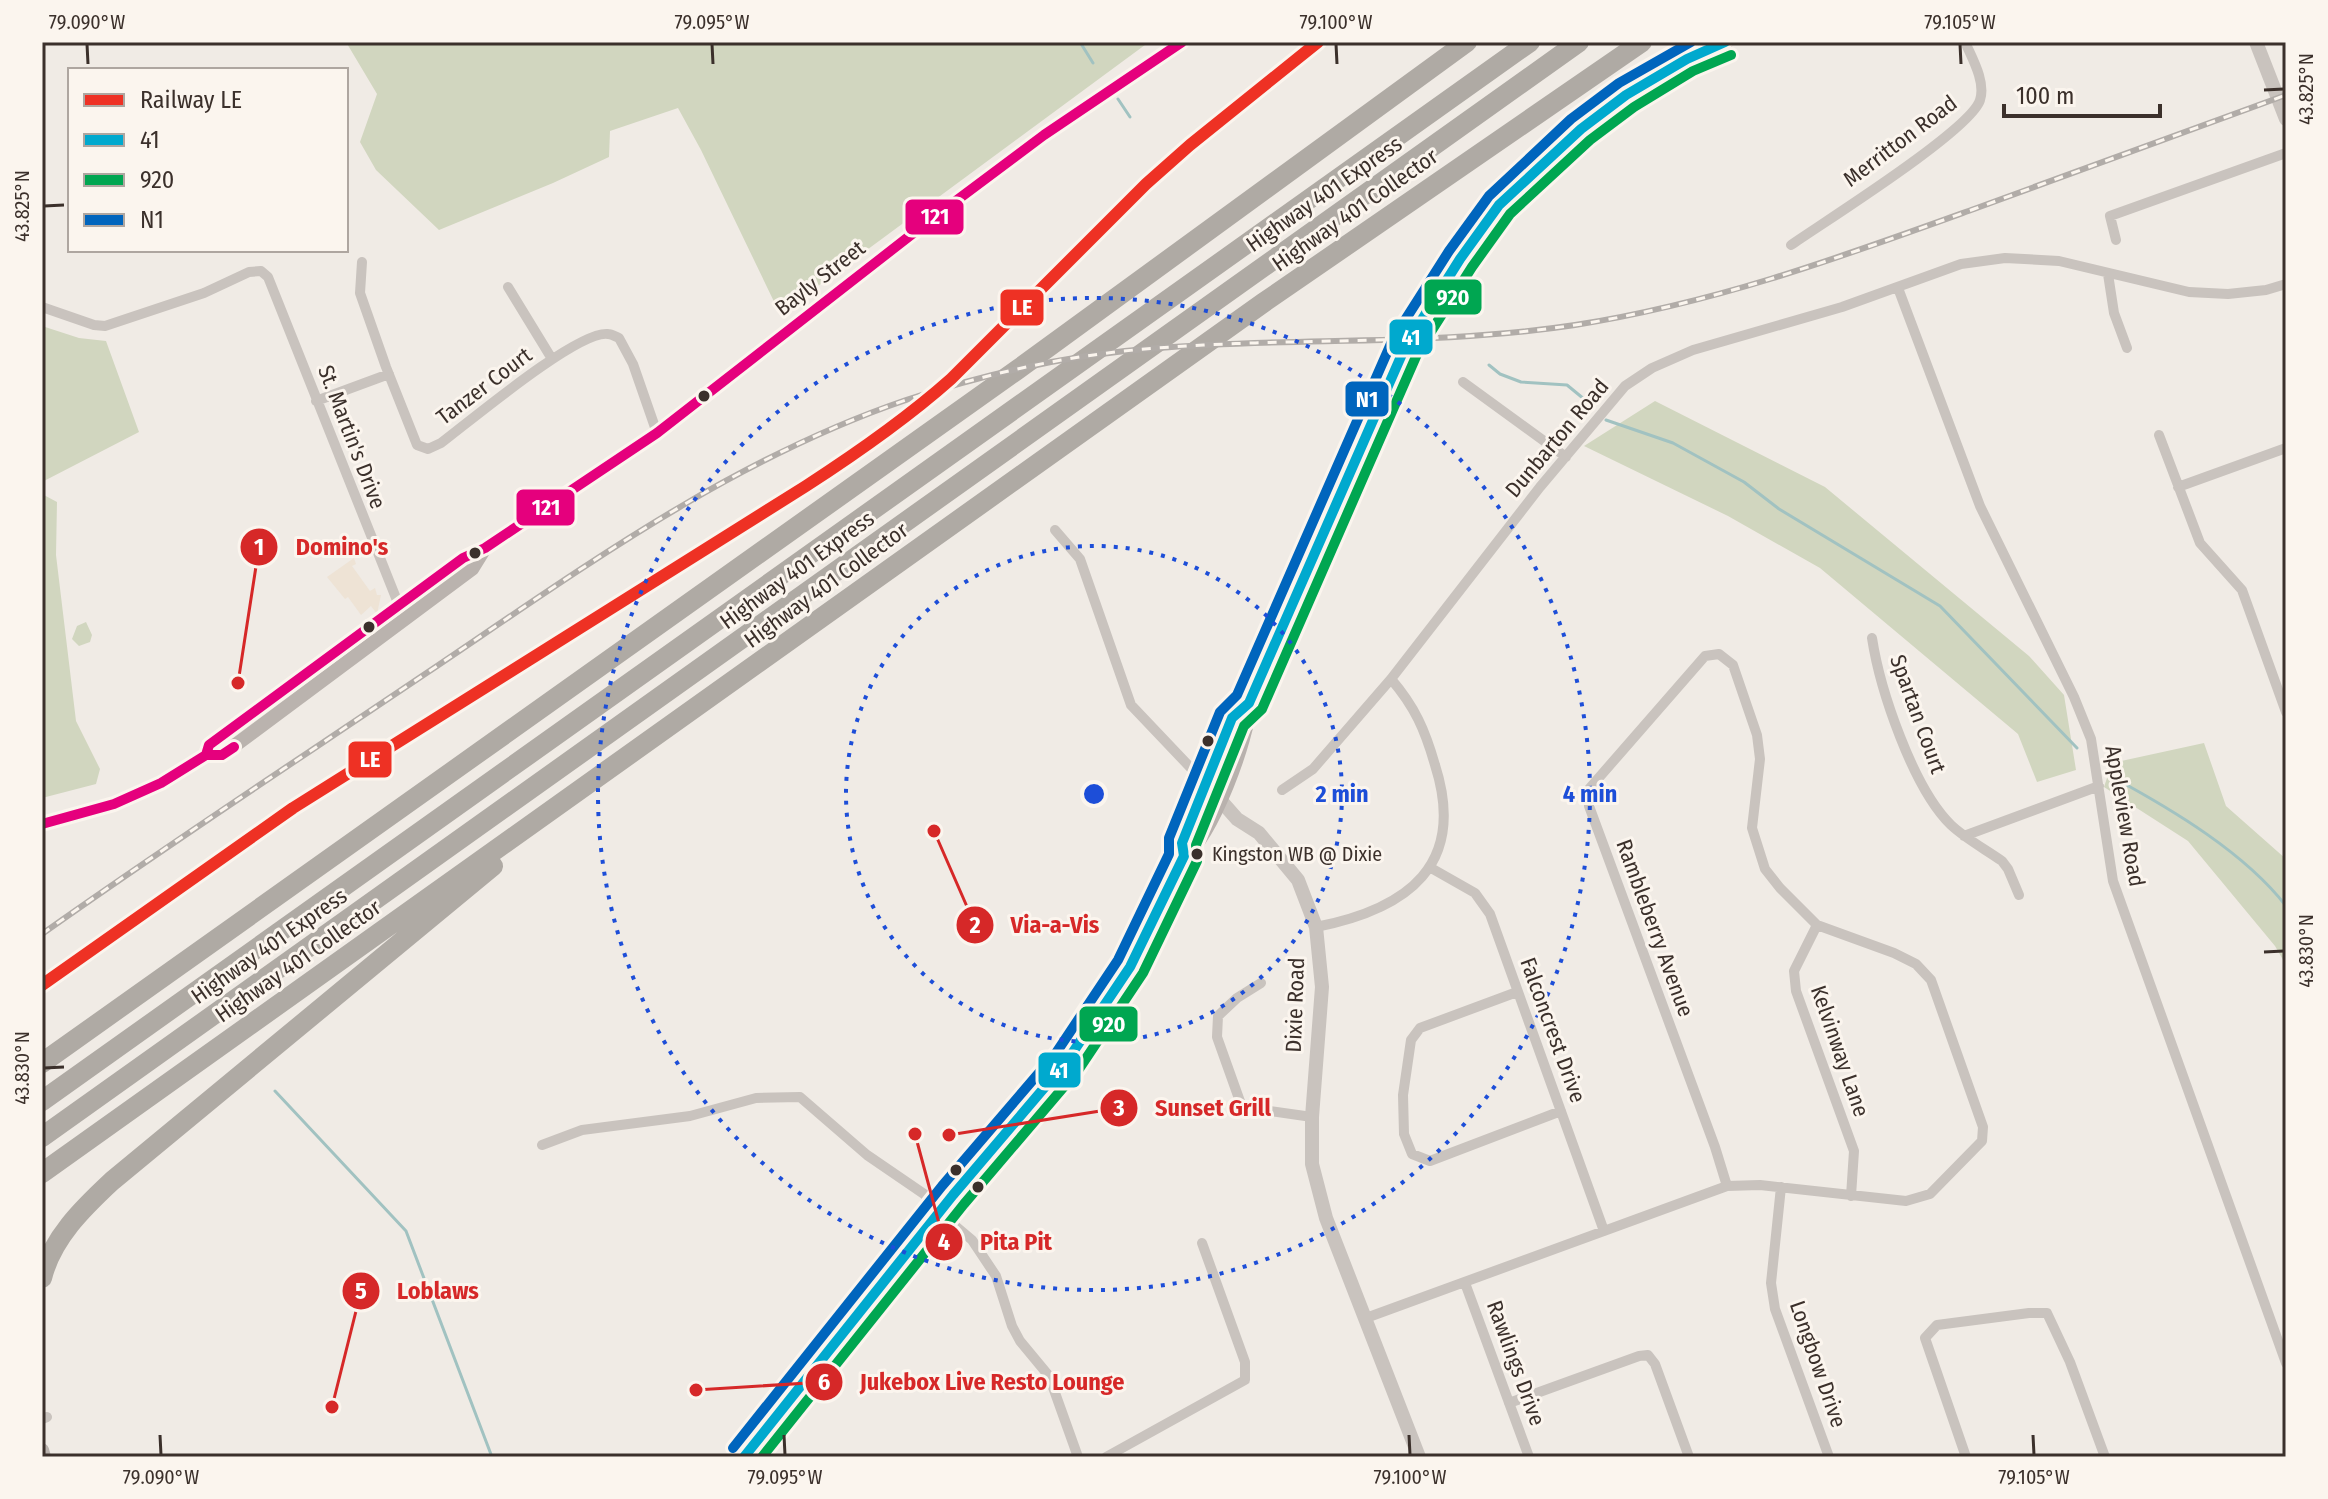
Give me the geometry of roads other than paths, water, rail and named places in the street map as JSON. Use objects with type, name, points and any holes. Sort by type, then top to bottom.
[{"type":"highway","points":[[42,1063],[1017,370],[1467,42]]},
{"type":"highway","name":"Highway 401 Express","points":[[42,1101],[1530,42]]},
{"type":"highway","name":"Highway 401 Express","points":[[42,1137],[1579,42]]},
{"type":"highway","name":"Highway 401 Collector","points":[[42,1173],[575,796],[1238,320],[1642,42]]},
{"type":"highway","points":[[42,1278],[45,1266],[74,1217],[112,1181],[473,885],[575,796]]},
{"type":"main road","name":"Bayly Street","points":[[42,824],[114,804],[161,783],[206,755],[209,745],[402,612],[463,558],[485,548],[657,433],[1032,144],[1182,42]]},
{"type":"main road","points":[[744,1457],[940,1213],[1058,1074],[1130,967],[1184,856],[1196,846],[1220,798],[1248,721],[1249,703],[1406,345],[1460,259],[1499,205],[1581,129],[1626,95],[1687,59],[1725,42]]},
{"type":"main road","points":[[1184,856],[1182,843],[1232,718],[1249,703]]},
{"type":"main road","points":[[42,1450],[44,1457]]},
{"type":"street","name":"Merritton Road","points":[[1791,245],[1905,167],[1969,118],[1981,99],[1978,71],[1965,42]]},
{"type":"street","points":[[2256,42],[2286,119]]},
{"type":"street","points":[[2116,240],[2110,216],[2286,153]]},
{"type":"street","name":"Dunbarton Road","points":[[1282,790],[1313,769],[1391,679],[1625,386],[1652,368],[1693,350],[1778,327],[1961,264],[2005,258],[2059,261],[2189,292],[2228,294],[2266,290],[2286,284]]},
{"type":"street","name":"Tanzer Court","points":[[362,262],[360,293],[417,445],[428,449],[441,443],[552,359],[594,336],[607,333],[619,338],[633,364],[657,433]]},
{"type":"street","name":"St. Martin's Drive","points":[[42,307],[105,326],[204,293],[249,272],[261,271],[268,277],[402,612]]},
{"type":"street","points":[[2108,274],[2114,313],[2127,348]]},
{"type":"street","points":[[508,287],[552,359]]},
{"type":"street","name":"Appleview Road","points":[[1898,288],[1980,506],[2074,697],[2091,739],[2113,881],[2286,1363]]},
{"type":"street","points":[[316,401],[389,374]]},
{"type":"street","points":[[1463,382],[1566,457]]},
{"type":"street","points":[[2159,435],[2200,543],[2242,590],[2286,712]]},
{"type":"street","points":[[2178,487],[2286,448]]},
{"type":"street","name":"Dixie Road","points":[[1055,530],[1080,559],[1131,705],[1237,819],[1259,833],[1298,880],[1316,927],[1322,987],[1312,1117],[1312,1164],[1326,1218],[1419,1457]]},
{"type":"street","name":"Spartan Court","points":[[1872,638],[1877,670],[1917,779],[1933,804],[1964,836],[2002,861],[2019,895]]},
{"type":"street","name":"Rambleberry Avenue","points":[[1366,1318],[1727,1186],[1781,1187],[1906,1201],[1930,1194],[1982,1141],[1983,1127],[1931,980],[1916,964],[1894,953],[1817,925],[1765,869],[1752,828],[1760,759],[1757,735],[1733,665],[1719,654],[1705,656],[1589,789],[1589,806],[1727,1186]]},
{"type":"street","points":[[1316,927],[1382,906],[1404,894],[1431,868],[1445,819],[1443,792],[1420,719],[1391,679]]},
{"type":"street","points":[[1964,836],[2099,786]]},
{"type":"street","name":"Falconcrest Drive","points":[[1431,868],[1475,893],[1490,914],[1604,1231]]},
{"type":"street","name":"Kelvinway Lane","points":[[1817,925],[1794,971],[1796,991],[1854,1151],[1851,1196]]},
{"type":"street","points":[[1261,983],[1237,998],[1218,1016],[1217,1037],[1242,1107],[1312,1117]]},
{"type":"street","points":[[1517,992],[1420,1028],[1411,1040],[1403,1095],[1404,1134],[1412,1154],[1430,1161],[1561,1111]]},
{"type":"street","points":[[542,1145],[582,1130],[690,1116],[756,1098],[800,1097],[867,1155],[924,1194],[940,1213],[972,1240],[996,1276],[1020,1341],[1049,1376],[1078,1457]]},
{"type":"street","name":"Longbow Drive","points":[[1781,1187],[1771,1283],[1775,1309],[1829,1457]]},
{"type":"street","points":[[1106,1457],[1245,1380],[1245,1362],[1202,1243]]},
{"type":"street","name":"Rawlings Drive","points":[[1465,1283],[1529,1457]]},
{"type":"street","points":[[1966,1457],[1925,1338],[1937,1325],[2029,1313],[2047,1313],[2070,1362],[2105,1457]]},
{"type":"street","points":[[1509,1403],[1648,1355],[1655,1364],[1689,1457]]},
{"type":"waterway","points":[[1080,42],[1093,63]]},
{"type":"waterway","points":[[1118,99],[1130,117]]},
{"type":"waterway","points":[[1489,365],[1500,374],[1521,382],[1567,385],[1584,399]]},
{"type":"waterway","points":[[1606,420],[1673,443],[1744,482],[1779,509],[1940,606],[2077,748]]},
{"type":"waterway","points":[[2114,778],[2207,834],[2250,868],[2286,906]]},
{"type":"waterway","points":[[275,1091],[406,1231],[492,1457]]},
{"type":"railway","points":[[42,934],[542,594],[658,520],[779,453],[906,400],[1030,366],[1126,351],[1471,336],[1523,332],[1627,316],[1728,291],[1826,261],[2286,95]]},
{"type":"rail line","name":"LE","points":[[42,985],[293,808],[806,486],[881,435],[951,379],[1146,184],[1318,42]]},
{"type":"place","name":"Domino's","points":[[238,683]]},
{"type":"place","name":"Via-a-Vis","points":[[934,831]]},
{"type":"place","name":"Kingston WB @ Dixie","points":[[1197,854]]},
{"type":"place","name":"Pita Pit","points":[[915,1134]]},
{"type":"place","name":"Sunset Grill","points":[[949,1135]]},
{"type":"place","name":"Jukebox Live Resto Lounge","points":[[696,1390]]},
{"type":"place","name":"Loblaws","points":[[332,1407]]}]
